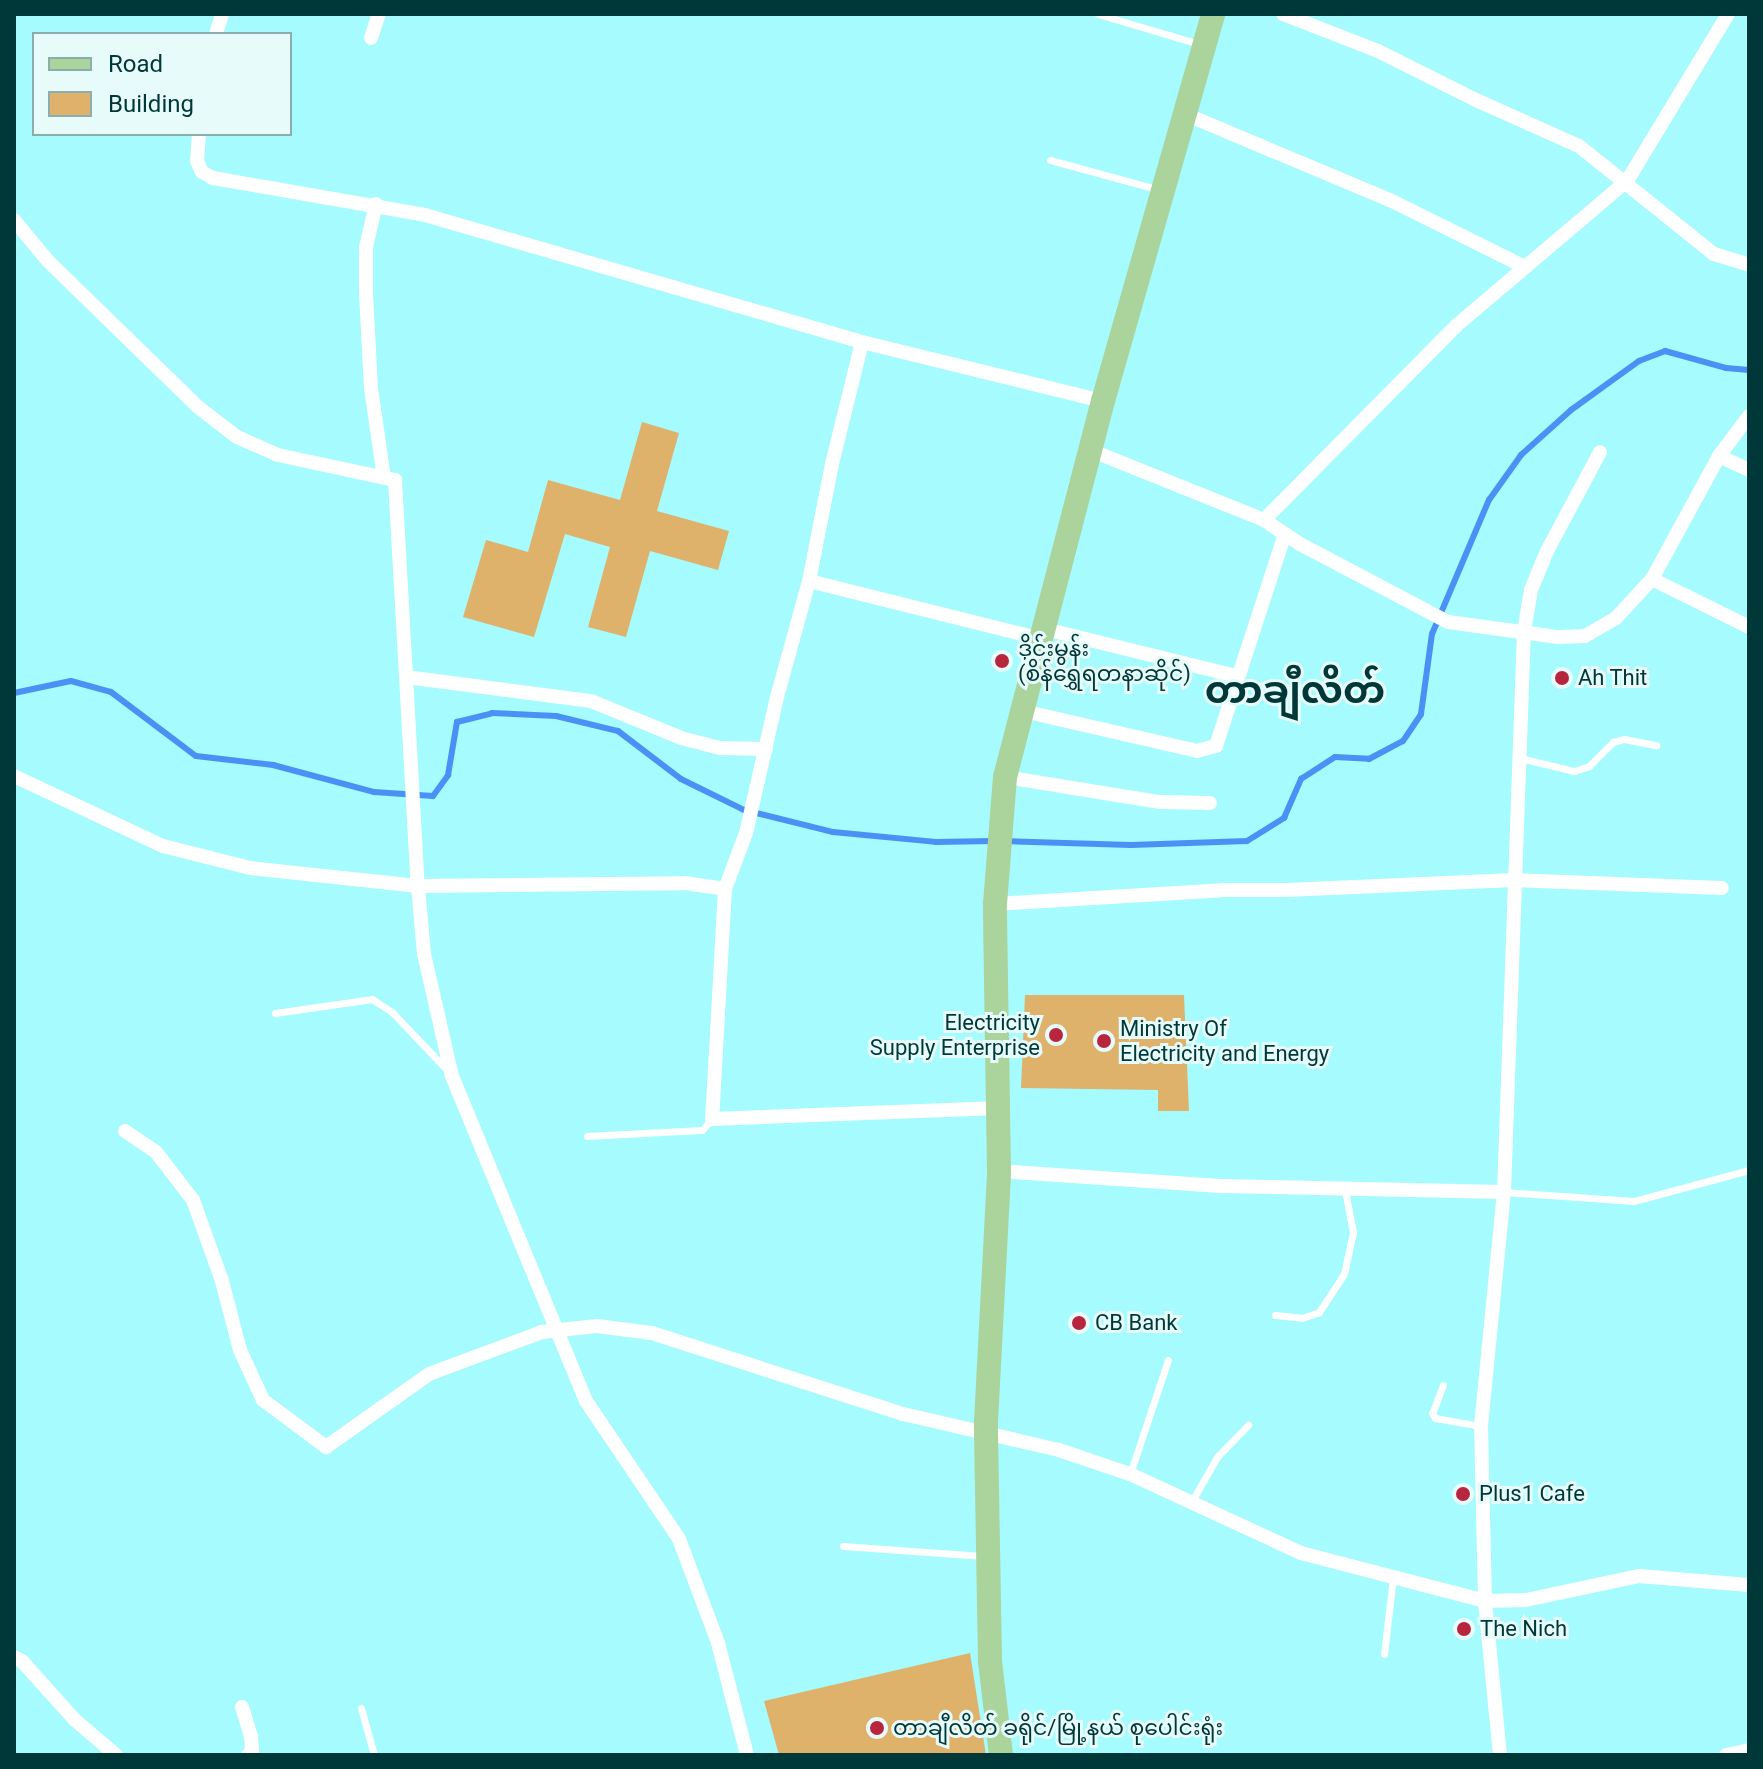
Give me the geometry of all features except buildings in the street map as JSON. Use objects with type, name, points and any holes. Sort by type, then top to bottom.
[{"type":"main road","points":[[1001,1755],[990,1661],[988,1436],[999,1171],[995,904],[1005,777],[1103,401],[1213,14]]},
{"type":"street","points":[[371,38],[379,14]]},
{"type":"street","points":[[1283,14],[1378,51],[1476,100],[1579,146],[1627,181],[1714,254],[1749,265]]},
{"type":"street","points":[[1264,520],[1457,325],[1627,181],[1728,14]]},
{"type":"street","points":[[1185,114],[1390,200],[1525,267]]},
{"type":"street","points":[[199,136],[197,161],[202,172],[213,178],[376,204],[591,261],[961,369],[1103,401]]},
{"type":"street","points":[[376,204],[366,247],[366,293],[371,388],[384,478]]},
{"type":"street","points":[[14,220],[48,261],[198,407],[237,437],[278,455],[395,480],[424,954],[452,1076],[586,1401],[679,1539],[718,1643],[747,1755]]},
{"type":"street","points":[[862,342],[832,464],[809,581],[755,799],[725,889],[712,1119],[999,1108]]},
{"type":"street","points":[[1090,450],[1264,520],[1420,610],[1448,622],[1558,637],[1585,636],[1616,618],[1652,579],[1719,456],[1749,416]]},
{"type":"street","points":[[1500,1755],[1485,1601],[1481,1426],[1504,1192],[1524,631],[1531,590],[1547,551],[1600,452]]},
{"type":"street","points":[[1719,456],[1749,470]]},
{"type":"street","points":[[1023,711],[1197,751],[1216,746],[1285,534]]},
{"type":"street","points":[[1652,579],[1749,627]]},
{"type":"street","points":[[809,581],[1237,676]]},
{"type":"street","points":[[406,677],[591,701],[681,738],[720,748],[766,749]]},
{"type":"street","points":[[14,776],[163,846],[250,868],[418,886],[685,883],[725,889]]},
{"type":"street","points":[[1005,777],[1160,802],[1210,803]]},
{"type":"street","points":[[995,904],[1222,890],[1514,880],[1722,888]]},
{"type":"street","points":[[125,1131],[156,1152],[193,1200],[222,1281],[240,1350],[263,1400],[326,1447],[429,1374],[555,1331],[597,1326],[652,1333],[903,1414],[1059,1450],[1130,1474],[1301,1553],[1485,1601],[1526,1600],[1639,1576],[1749,1585]]},
{"type":"street","points":[[999,1171],[1345,1191],[1504,1192]]},
{"type":"street","points":[[14,1657],[22,1661],[75,1720],[116,1755]]},
{"type":"street","points":[[242,1707],[251,1736],[252,1752],[248,1755]]},
{"type":"street","points":[[1726,1755],[1749,1750]]},
{"type":"lane","points":[[1101,14],[1205,46]]},
{"type":"lane","points":[[1050,160],[1163,191]]},
{"type":"lane","points":[[1519,757],[1574,771],[1589,766],[1613,742],[1624,739],[1656,745]]},
{"type":"lane","points":[[275,1013],[372,999],[392,1012],[452,1076]]},
{"type":"lane","points":[[587,1136],[702,1130],[712,1119]]},
{"type":"lane","points":[[1504,1192],[1634,1201],[1749,1170]]},
{"type":"lane","points":[[1275,1315],[1302,1318],[1319,1312],[1344,1274],[1353,1232],[1345,1191]]},
{"type":"lane","points":[[1130,1474],[1168,1360]]},
{"type":"lane","points":[[1443,1385],[1432,1413],[1435,1418],[1481,1426]]},
{"type":"lane","points":[[1191,1503],[1217,1457],[1248,1425]]},
{"type":"lane","points":[[843,1546],[989,1557]]},
{"type":"lane","points":[[1384,1654],[1393,1577]]},
{"type":"lane","points":[[361,1708],[374,1755]]},
{"type":"waterway","points":[[1004,841],[1131,845],[1247,841],[1284,818],[1301,779],[1335,757],[1369,759],[1403,741],[1421,714],[1432,634],[1489,500],[1521,455],[1571,410],[1639,361],[1665,351],[1726,368],[1749,370]]},
{"type":"waterway","points":[[14,693],[71,681],[111,692],[196,756],[273,765],[374,792],[433,796],[448,775],[457,722],[492,713],[556,716],[618,731],[681,779],[744,810],[833,832],[936,842],[993,841]]},
{"type":"place","name":"ဒိုင်းမွန်း (စိန်ရွှေရတနာဆိုင်)","points":[[1002,661]]},
{"type":"place","name":"Ah Thit","points":[[1562,678]]},
{"type":"place","name":"Electricity Supply Enterprise","points":[[1056,1035]]},
{"type":"place","name":"Ministry Of Electricity and Energy","points":[[1104,1041]]},
{"type":"place","name":"CB Bank","points":[[1079,1323]]},
{"type":"place","name":"Plus1 Cafe","points":[[1463,1494]]},
{"type":"place","name":"The Nich","points":[[1464,1629]]},
{"type":"place","name":"တာချီလိတ် ခရိုင်/မြို့နယ် စုပေါင်းရုံး","points":[[877,1728]]},
{"type":"district","name":"တာချီလိတ်","points":[[1295,691]]}]
